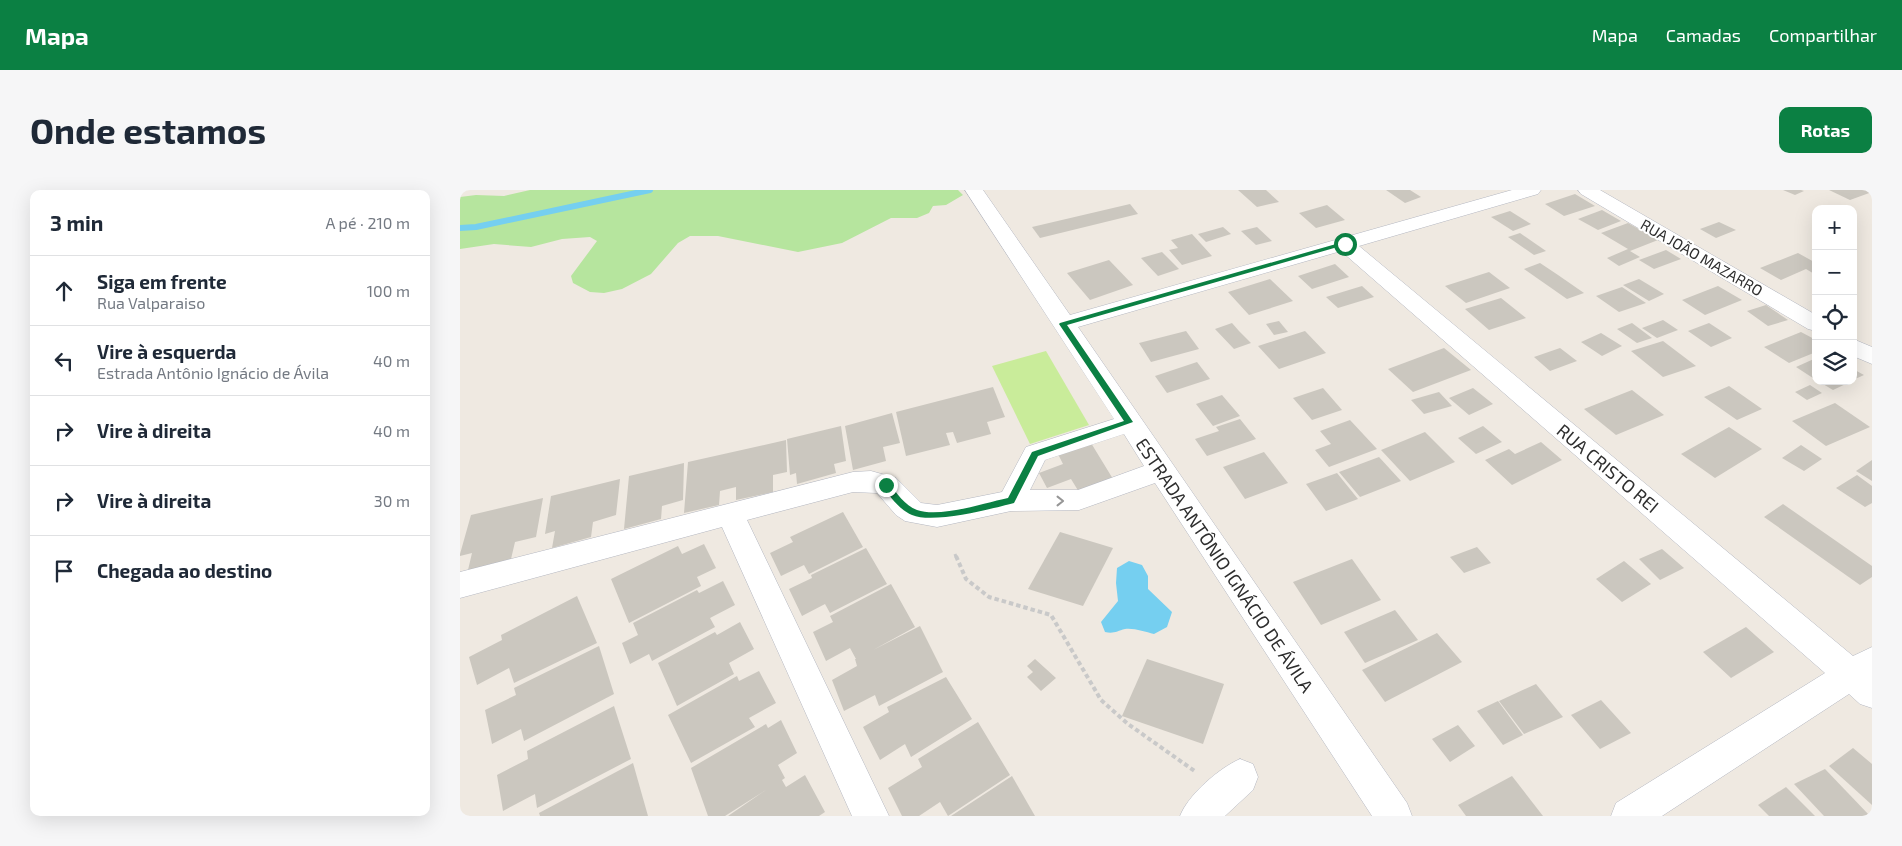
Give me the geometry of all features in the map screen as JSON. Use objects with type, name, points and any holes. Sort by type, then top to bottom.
[{"type":"street","name":"ESTRADA ANTÔNIO IGNÁCIO DE ÁVILA","points":[[974,190],[1394,816]]},
{"type":"street","points":[[1063,324],[1532,190]]},
{"type":"street","name":"RUA JOÃO MAZARRO","points":[[1588,190],[1812,322]]},
{"type":"street","name":"RUA CRISTO REI","points":[[1345,244],[1865,677]]},
{"type":"street","points":[[1857,348],[1872,357]]},
{"type":"street","points":[[1011,501],[1035,454],[1129,422]]},
{"type":"street","points":[[460,584],[853,482],[871,480],[886,485],[906,507],[915,513],[936,516],[1011,501],[1079,500],[1161,470]]},
{"type":"street","points":[[730,514],[871,816]]},
{"type":"street","points":[[1629,816],[1865,677]]},
{"type":"street","points":[[1198,816],[1232,785]]},
{"type":"path","points":[[955,554],[966,579],[989,597],[1051,615],[1101,700],[1128,724],[1232,785]]},
{"type":"green space","points":[[530,190],[958,190],[963,195],[946,205],[933,206],[929,213],[917,218],[891,218],[842,243],[798,252],[718,236],[690,236],[678,243],[651,274],[622,289],[604,293],[590,292],[573,283],[571,276],[597,241],[590,237],[562,239],[531,247],[494,244],[460,249],[460,197],[476,195],[504,196]]},
{"type":"green space","points":[[1046,351],[1089,425],[1030,444],[992,366]]},
{"type":"water","points":[[1129,561],[1142,565],[1148,576],[1148,589],[1172,612],[1167,627],[1154,634],[1129,629],[1105,632],[1101,622],[1118,601],[1117,568]]},
{"type":"building","points":[[1238,190],[1266,190],[1279,202],[1257,207]]},
{"type":"building","points":[[1386,190],[1410,190],[1421,197],[1405,203]]},
{"type":"building","points":[[1783,190],[1801,190],[1804,191],[1795,195]]},
{"type":"building","points":[[1829,190],[1872,190],[1872,192],[1850,200]]},
{"type":"building","points":[[1575,194],[1595,206],[1564,216],[1545,204]]},
{"type":"building","points":[[1130,204],[1138,214],[1040,238],[1032,227]]},
{"type":"building","points":[[1327,205],[1345,220],[1316,228],[1299,213]]},
{"type":"building","points":[[1602,210],[1621,221],[1598,230],[1578,219]]},
{"type":"building","points":[[1510,211],[1531,224],[1513,231],[1491,217]]},
{"type":"building","points":[[1719,222],[1736,230],[1716,238],[1700,229]]},
{"type":"building","points":[[1628,223],[1658,240],[1630,251],[1640,257],[1619,266],[1607,258],[1628,249],[1601,233]]},
{"type":"building","points":[[1223,227],[1231,234],[1206,242],[1198,234]]},
{"type":"building","points":[[1257,227],[1272,241],[1256,245],[1241,231]]},
{"type":"building","points":[[1520,233],[1546,251],[1534,255],[1508,237]]},
{"type":"building","points":[[1192,234],[1212,256],[1182,265],[1169,250],[1178,248],[1171,240]]},
{"type":"building","points":[[1666,250],[1681,259],[1654,269],[1639,260]]},
{"type":"building","points":[[1162,252],[1179,269],[1158,276],[1141,258]]},
{"type":"building","points":[[1798,253],[1812,261],[1812,273],[1806,269],[1781,280],[1760,268]]},
{"type":"building","points":[[1109,260],[1133,285],[1090,300],[1067,273]]},
{"type":"building","points":[[1540,263],[1584,293],[1567,299],[1524,269]]},
{"type":"building","points":[[1335,264],[1349,277],[1312,289],[1298,276]]},
{"type":"building","points":[[1489,272],[1510,288],[1466,303],[1445,286]]},
{"type":"building","points":[[1270,279],[1293,301],[1249,315],[1228,292]]},
{"type":"building","points":[[1639,279],[1664,294],[1649,301],[1623,285]]},
{"type":"building","points":[[1362,286],[1374,297],[1338,308],[1326,297]]},
{"type":"building","points":[[1718,286],[1742,300],[1705,315],[1682,300]]},
{"type":"building","points":[[1622,287],[1646,303],[1619,312],[1596,296]]},
{"type":"building","points":[[1501,298],[1526,318],[1489,330],[1465,309]]},
{"type":"building","points":[[1766,305],[1788,320],[1768,326],[1747,311]]},
{"type":"building","points":[[1663,320],[1678,330],[1657,338],[1642,328]]},
{"type":"building","points":[[1279,321],[1288,332],[1274,335],[1266,324]]},
{"type":"building","points":[[1232,323],[1251,343],[1234,349],[1215,329]]},
{"type":"building","points":[[1632,323],[1652,338],[1637,343],[1617,329]]},
{"type":"building","points":[[1709,323],[1732,338],[1711,347],[1688,331]]},
{"type":"building","points":[[1186,331],[1199,349],[1151,362],[1139,343]]},
{"type":"building","points":[[1305,331],[1326,353],[1279,369],[1258,346]]},
{"type":"building","points":[[1801,332],[1812,338],[1812,354],[1789,363],[1764,347]]},
{"type":"building","points":[[1601,333],[1622,346],[1602,356],[1581,342]]},
{"type":"building","points":[[1663,341],[1696,366],[1663,377],[1631,351]]},
{"type":"building","points":[[1444,348],[1471,370],[1413,392],[1388,369]]},
{"type":"building","points":[[1560,348],[1577,361],[1550,371],[1534,357]]},
{"type":"building","points":[[1812,360],[1812,377],[1796,367]]},
{"type":"building","points":[[1197,362],[1210,379],[1167,393],[1155,376]]},
{"type":"building","points":[[1857,371],[1864,375],[1857,378]]},
{"type":"building","points":[[1810,385],[1822,393],[1807,400],[1795,392]]},
{"type":"building","points":[[1825,385],[1844,385],[1833,390]]},
{"type":"building","points":[[1729,386],[1762,409],[1737,420],[1704,397]]},
{"type":"building","points":[[993,387],[1005,417],[987,422],[991,434],[957,443],[953,432],[946,433],[950,445],[906,456],[896,412]]},
{"type":"building","points":[[1323,388],[1342,410],[1312,420],[1293,398]]},
{"type":"building","points":[[1473,388],[1493,404],[1469,415],[1449,398]]},
{"type":"building","points":[[1632,390],[1664,415],[1616,435],[1584,409]]},
{"type":"building","points":[[1439,392],[1452,406],[1424,414],[1411,400]]},
{"type":"building","points":[[1222,395],[1240,416],[1213,426],[1196,404]]},
{"type":"building","points":[[1835,403],[1870,427],[1826,446],[1792,421]]},
{"type":"building","points":[[892,413],[900,443],[883,447],[886,461],[853,470],[845,426]]},
{"type":"building","points":[[1240,419],[1256,439],[1207,456],[1195,439],[1219,431],[1216,427]]},
{"type":"building","points":[[1350,420],[1377,449],[1329,467],[1315,450],[1331,444],[1320,431]]},
{"type":"building","points":[[841,426],[846,461],[834,464],[836,473],[797,484],[796,473],[790,475],[787,439]]},
{"type":"building","points":[[1483,426],[1502,442],[1476,454],[1458,438]]},
{"type":"building","points":[[1729,427],[1762,449],[1715,478],[1681,454]]},
{"type":"building","points":[[1425,432],[1455,462],[1410,481],[1381,450]]},
{"type":"building","points":[[786,440],[787,472],[773,475],[773,492],[736,500],[736,487],[720,491],[719,505],[684,513],[688,462]]},
{"type":"building","points":[[1541,442],[1562,460],[1512,485],[1485,460],[1509,449],[1515,454]]},
{"type":"building","points":[[1091,443],[1113,479],[1079,492],[1071,479],[1047,488],[1039,473],[1063,464],[1058,454]]},
{"type":"building","points":[[1801,445],[1822,459],[1804,471],[1782,458]]},
{"type":"building","points":[[1264,452],[1288,483],[1245,499],[1223,467]]},
{"type":"building","points":[[1379,457],[1401,481],[1360,497],[1339,472]]},
{"type":"building","points":[[1872,460],[1872,481],[1856,471]]},
{"type":"building","points":[[684,463],[683,500],[662,506],[661,519],[624,529],[629,476]]},
{"type":"building","points":[[1337,473],[1358,499],[1326,511],[1306,484]]},
{"type":"building","points":[[1857,475],[1872,486],[1872,503],[1865,507],[1836,488]]},
{"type":"building","points":[[620,479],[616,515],[593,522],[591,537],[552,548],[555,531],[545,534],[551,496]]},
{"type":"building","points":[[543,498],[536,537],[515,542],[511,559],[468,570],[472,553],[460,556],[460,554],[471,515]]},
{"type":"building","points":[[1783,504],[1872,566],[1872,577],[1860,585],[1764,517]]},
{"type":"building","points":[[843,512],[863,547],[809,574],[804,565],[781,576],[770,553],[793,542],[790,537]]},
{"type":"building","points":[[1060,532],[1113,548],[1083,606],[1028,589]]},
{"type":"building","points":[[704,544],[716,568],[697,577],[701,586],[629,623],[611,579],[678,546],[682,554]]},
{"type":"building","points":[[1477,547],[1491,563],[1464,573],[1450,557]]},
{"type":"building","points":[[866,548],[887,584],[830,613],[825,604],[802,616],[789,589],[812,578],[811,575]]},
{"type":"building","points":[[1662,549],[1684,568],[1660,580],[1639,559]]},
{"type":"building","points":[[1352,559],[1381,600],[1321,625],[1293,582]]},
{"type":"building","points":[[1624,561],[1651,584],[1622,602],[1596,579]]},
{"type":"building","points":[[723,581],[735,605],[710,618],[715,627],[652,661],[649,654],[630,664],[622,643],[638,635],[633,623],[697,590],[699,593]]},
{"type":"building","points":[[891,584],[915,627],[873,650],[920,626],[943,672],[879,706],[875,695],[844,711],[832,680],[857,666],[856,659],[850,648],[826,661],[813,632],[833,622],[830,616]]},
{"type":"building","points":[[577,596],[597,643],[514,683],[509,668],[477,685],[469,657],[502,640],[501,635]]},
{"type":"building","points":[[1395,610],[1418,640],[1365,663],[1344,632]]},
{"type":"building","points":[[740,622],[754,649],[729,663],[734,674],[677,706],[658,663],[715,632],[717,635]]},
{"type":"building","points":[[1746,627],[1774,652],[1731,678],[1703,652]]},
{"type":"building","points":[[1437,633],[1462,662],[1385,702],[1362,670]]},
{"type":"building","points":[[599,646],[614,694],[524,741],[521,729],[492,744],[485,710],[516,695],[514,688]]},
{"type":"building","points":[[1035,659],[1056,678],[1041,691],[1027,677],[1033,672],[1027,666]]},
{"type":"building","points":[[1147,659],[1224,684],[1203,744],[1122,716]]},
{"type":"building","points":[[759,671],[776,703],[749,718],[755,727],[691,763],[668,715],[737,676],[739,681]]},
{"type":"building","points":[[946,677],[972,719],[911,757],[905,744],[880,760],[863,727],[889,712],[887,707]]},
{"type":"building","points":[[1536,684],[1563,717],[1524,734],[1499,701]]},
{"type":"building","points":[[1601,700],[1631,733],[1600,749],[1571,715]]},
{"type":"building","points":[[1498,701],[1523,735],[1503,745],[1477,711]]},
{"type":"building","points":[[614,706],[631,759],[537,808],[535,794],[503,811],[497,775],[528,759],[527,751]]},
{"type":"building","points":[[781,720],[797,753],[778,765],[785,778],[782,780],[786,787],[805,775],[825,812],[819,816],[728,816],[766,790],[725,816],[708,816],[691,768],[766,724],[768,728]]},
{"type":"building","points":[[978,722],[1010,775],[948,816],[940,802],[919,816],[902,816],[888,788],[922,767],[918,759]]},
{"type":"building","points":[[1458,725],[1475,746],[1450,762],[1432,739]]},
{"type":"building","points":[[1853,748],[1872,764],[1872,805],[1829,766]]},
{"type":"building","points":[[633,763],[648,816],[540,816],[539,813]]},
{"type":"building","points":[[1825,769],[1870,816],[1824,816],[1794,784]]},
{"type":"building","points":[[1012,776],[1035,816],[951,816]]},
{"type":"building","points":[[1512,776],[1543,816],[1466,816],[1458,805]]},
{"type":"building","points":[[1786,787],[1815,816],[1769,816],[1758,805]]},
{"type":"waterway","points":[[460,228],[476,227],[650,190]]},
{"type":"route","points":[[886,485],[906,507],[915,513],[936,516],[1011,501],[1035,454],[1129,422],[1063,324],[1345,244]]}]
